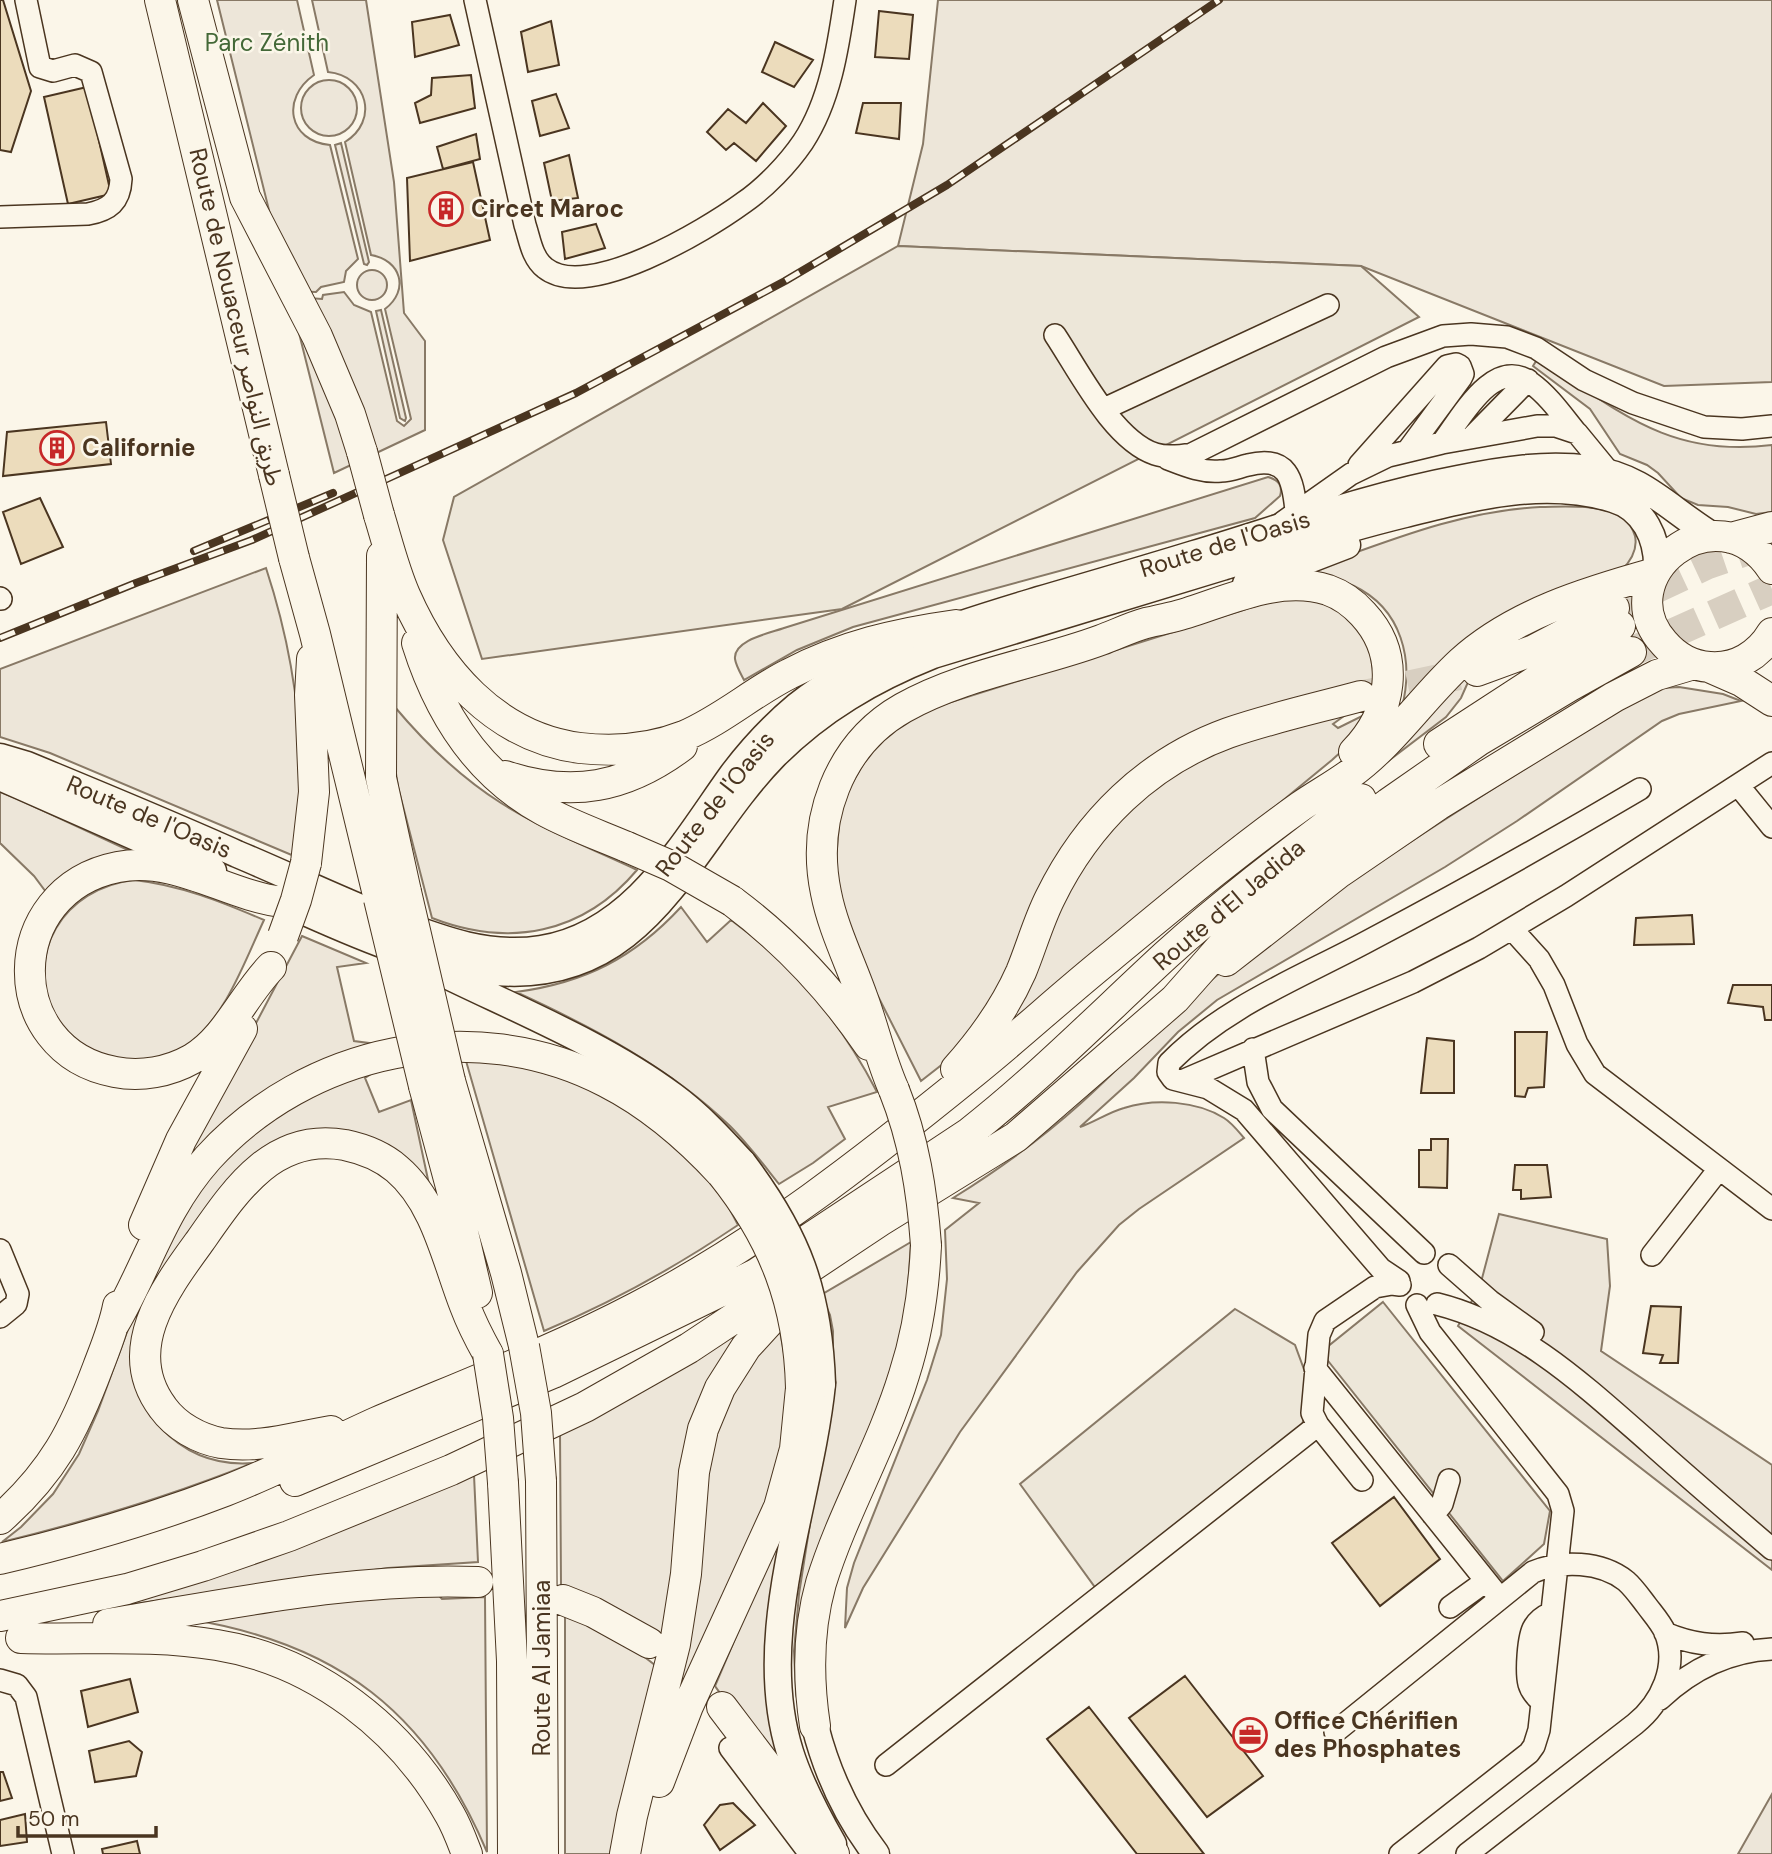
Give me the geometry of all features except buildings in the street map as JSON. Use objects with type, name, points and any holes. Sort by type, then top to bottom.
[{"type":"highway","name":"Route de Nouaceur طريق النواصر","points":[[160,0],[294,558],[393,895]]},
{"type":"highway","name":"Route de Nouaceur طريق النواصر","points":[[193,0],[245,197],[322,346],[350,414],[379,515]]},
{"type":"highway","points":[[379,515],[419,649],[440,704],[461,737],[486,768],[542,810],[671,866],[732,901],[806,965],[848,1014],[889,1079]]},
{"type":"highway","points":[[379,515],[383,602],[380,759],[393,895],[437,1084],[488,1354]]},
{"type":"highway","points":[[1772,527],[1722,537],[1700,537],[1675,549],[1656,571],[1648,600],[1654,627],[1670,650],[1701,666],[1741,681],[1772,701]]},
{"type":"highway","points":[[1722,537],[1756,550],[1772,569]]},
{"type":"highway","points":[[0,1559],[118,1527],[227,1490],[579,1336],[696,1275],[752,1239],[860,1162],[975,1071],[1108,958],[1300,807],[1353,772],[1462,661],[1506,629],[1562,603],[1656,571]]},
{"type":"highway","points":[[815,1726],[810,1661],[813,1625],[821,1585],[904,1377],[921,1312],[926,1244],[918,1171],[907,1123],[832,914],[823,875],[822,835],[825,816],[838,778],[865,737],[887,718],[928,695],[1143,624],[1239,596],[1293,586],[1309,586],[1340,595],[1355,605],[1378,632],[1389,665],[1385,701],[1377,722],[1358,749],[1300,807]]},
{"type":"highway","points":[[404,593],[432,646],[468,693],[499,718],[535,736],[574,747],[620,750],[663,743],[703,727],[788,674],[833,653],[893,635],[956,625]]},
{"type":"highway","points":[[1477,671],[1534,650],[1622,629]]},
{"type":"highway","name":"Route d'El Jadida","points":[[868,1214],[1016,1137],[1175,999],[1244,921],[1307,866],[1389,803],[1478,741],[1622,629]]},
{"type":"highway","name":"Route d'El Jadida","points":[[868,1214],[1001,1108],[1168,953],[1308,839],[1473,720],[1622,629]]},
{"type":"highway","points":[[1175,999],[1340,872],[1438,805],[1614,697],[1657,675],[1701,666],[1731,666],[1742,662],[1761,648],[1772,633]]},
{"type":"highway","points":[[0,1519],[34,1486],[62,1448],[83,1405],[114,1324],[127,1270],[163,1177],[193,1116],[252,1010],[296,900],[306,863],[314,792],[310,695],[315,634]]},
{"type":"highway","points":[[860,1162],[897,1123],[957,1068],[992,1023],[1020,974],[1039,923],[1062,876],[1090,833],[1124,794],[1173,760],[1227,733],[1361,696]]},
{"type":"highway","points":[[486,768],[524,782],[544,786],[580,788],[612,783],[652,766],[687,742],[703,727]]},
{"type":"highway","points":[[271,967],[250,991],[224,1030],[205,1050],[180,1065],[138,1074],[124,1074],[96,1067],[60,1044],[37,1008],[29,967],[36,932],[54,903],[87,877],[118,867],[156,865],[174,868],[244,895],[282,902]]},
{"type":"highway","points":[[114,1324],[129,1298],[162,1223],[191,1179],[226,1140],[267,1107],[312,1079],[337,1068],[389,1053],[442,1047],[483,1048],[525,1053],[571,1066],[606,1082],[654,1111],[696,1146],[732,1168],[786,1286],[811,1386],[779,1507],[688,1706],[628,1854]]},
{"type":"highway","name":"Route Al Jamiaa","points":[[437,1084],[506,1273],[524,1346],[536,1413],[541,1481],[543,1854]]},
{"type":"highway","points":[[371,1425],[265,1444],[219,1443],[184,1428],[170,1417],[149,1382],[146,1342],[152,1318],[165,1292],[234,1193],[273,1158],[293,1149],[315,1144],[337,1144],[359,1148],[379,1156],[397,1168],[412,1184],[435,1225],[465,1306],[488,1354]]},
{"type":"highway","points":[[0,1573],[109,1546],[205,1516],[287,1485],[506,1394],[594,1354],[756,1274],[868,1214]]},
{"type":"highway","points":[[0,1616],[127,1589],[203,1566],[289,1536],[451,1470],[585,1407],[677,1354],[868,1214]]},
{"type":"highway","points":[[628,1854],[630,1824],[675,1644],[687,1560],[694,1472],[703,1429],[732,1367],[761,1328],[778,1311],[833,1268],[868,1214]]},
{"type":"highway","name":"Route Al Jamiaa","points":[[488,1354],[498,1418],[512,1661],[513,1854]]},
{"type":"highway","points":[[10,1639],[386,1582],[478,1582]]},
{"type":"highway","points":[[563,1600],[593,1612],[649,1643]]},
{"type":"highway","points":[[10,1639],[124,1637],[174,1640],[245,1651],[289,1667],[344,1697],[401,1746],[428,1780],[451,1816],[467,1854]]},
{"type":"highway","points":[[722,1707],[754,1748],[802,1820],[836,1854]]},
{"type":"main road","name":"Route de l'Oasis","points":[[0,757],[27,765],[328,895],[435,937],[464,946],[491,950],[514,952],[544,949],[592,932],[616,917],[640,895],[662,872],[735,771],[795,708],[823,687],[856,668],[956,625],[1396,493],[1489,473],[1551,466],[1609,472],[1641,484],[1683,516],[1722,537]]},
{"type":"main road","name":"Route de l'Oasis","points":[[0,777],[397,951],[472,968],[522,972],[558,966],[594,953],[622,938],[663,900],[741,796],[782,749],[833,705],[873,680],[933,655],[1310,540],[1483,495],[1527,490],[1571,491],[1615,499],[1634,510],[1648,527],[1656,547],[1656,571]]},
{"type":"main road","points":[[1143,624],[1392,528],[1441,505]]},
{"type":"main road","points":[[397,951],[594,1047],[649,1078],[699,1117],[732,1168]]},
{"type":"main road","points":[[811,1386],[814,1446],[782,1612],[777,1679],[790,1752],[836,1854]]},
{"type":"main road","points":[[815,1726],[822,1753],[838,1791],[862,1837],[876,1854]]},
{"type":"street","points":[[0,217],[88,214],[102,211],[114,203],[121,190],[121,179],[91,72],[75,65],[53,71],[40,67],[26,0]]},
{"type":"street","points":[[475,0],[525,225],[535,256],[545,268],[564,277],[583,278],[614,272],[701,231],[746,201],[787,162],[811,129],[835,62],[845,0]]},
{"type":"street","points":[[1104,409],[1328,305]]},
{"type":"street","points":[[1157,455],[1175,457],[1192,454],[1386,357],[1443,336],[1471,334],[1507,337],[1536,348],[1584,380],[1633,403],[1704,427],[1742,429],[1772,426]]},
{"type":"street","points":[[1055,335],[1104,409],[1126,437],[1140,448],[1207,471],[1221,471],[1250,464],[1284,468],[1292,479],[1296,511]]},
{"type":"street","points":[[1351,474],[1447,366],[1460,366],[1463,374],[1461,378],[1408,450]]},
{"type":"street","points":[[1442,443],[1489,384],[1504,376],[1513,376],[1528,380],[1544,395],[1609,472]]},
{"type":"street","points":[[1472,437],[1528,380]]},
{"type":"street","points":[[1272,531],[1296,511],[1351,474],[1388,456],[1472,437],[1547,426],[1566,428],[1577,433]]},
{"type":"street","points":[[1182,1081],[1413,982],[1512,929],[1772,764]]},
{"type":"street","points":[[1738,785],[1772,827]]},
{"type":"street","points":[[1400,1283],[1381,1269],[1244,1110],[1221,1094],[1170,1076],[1170,1063],[1229,1014],[1252,1000],[1448,899],[1640,789]]},
{"type":"street","points":[[1512,929],[1539,959],[1554,985],[1577,1044],[1595,1074],[1772,1209]]},
{"type":"street","points":[[1253,1049],[1258,1082],[1272,1109],[1424,1253],[1438,1256],[1490,1301],[1604,1387],[1772,1530]]},
{"type":"street","points":[[1652,1255],[1720,1169]]},
{"type":"street","points":[[0,1250],[18,1294],[16,1304],[0,1317]]},
{"type":"street","points":[[1424,1253],[1406,1262],[1400,1274],[1400,1283],[1406,1297],[1427,1305],[1457,1309],[1496,1325],[1531,1346],[1629,1425],[1772,1549]]},
{"type":"street","points":[[1427,1305],[1443,1300],[1452,1288],[1449,1265]]},
{"type":"street","points":[[1362,1480],[1318,1425],[1311,1406],[1320,1330],[1329,1318],[1375,1287],[1400,1283]]},
{"type":"street","points":[[1400,1854],[1529,1753],[1538,1739],[1563,1511],[1561,1499],[1436,1340],[1425,1323],[1427,1305]]},
{"type":"street","points":[[1315,1368],[1492,1589]]},
{"type":"street","points":[[886,1765],[1318,1425]]},
{"type":"street","points":[[1433,1515],[1442,1503],[1449,1480]]},
{"type":"street","points":[[1450,1607],[1557,1564],[1598,1567],[1617,1575],[1635,1590],[1665,1633],[1669,1667],[1658,1700]]},
{"type":"street","points":[[1335,1732],[1492,1589]]},
{"type":"street","points":[[1665,1633],[1693,1643],[1708,1645],[1737,1644],[1772,1637]]},
{"type":"street","points":[[1467,1854],[1635,1724],[1658,1700],[1688,1676],[1720,1658],[1772,1649]]},
{"type":"street","points":[[0,1680],[17,1685],[26,1697],[63,1854]]},
{"type":"street","points":[[730,1748],[810,1854]]},
{"type":"green space","name":"Parc Zénith","points":[[217,0],[297,0],[314,75],[303,84],[297,95],[293,106],[294,117],[305,136],[330,145],[358,259],[346,271],[344,282],[321,287],[316,292],[289,291]]},
{"type":"green space","points":[[312,0],[366,0],[394,182],[404,313],[425,341],[425,430],[334,473],[291,301],[295,297],[322,299],[323,295],[344,292],[354,305],[371,312],[397,421],[404,426],[411,419],[385,309],[398,293],[399,277],[389,263],[371,255],[345,142],[356,133],[362,123],[364,101],[360,90],[352,82],[342,75],[328,72]]},
{"type":"green space","points":[[938,0],[1772,0],[1772,382],[1664,386],[1361,266],[898,246],[923,144]]},
{"type":"green space","name":"Parc Zénith","points":[[324,80],[334,80],[349,88],[355,97],[355,119],[349,128],[334,136],[324,136],[306,124],[301,113],[301,103],[313,85]]},
{"type":"green space","points":[[341,143],[369,262],[367,265],[364,264],[335,145]]},
{"type":"green space","points":[[372,270],[383,274],[387,285],[383,296],[372,300],[361,296],[357,285],[361,274]]},
{"type":"green space","points":[[381,310],[405,421],[400,418],[376,311]]},
{"type":"green space","points":[[1538,358],[1620,412],[1674,437],[1703,444],[1736,447],[1772,445],[1772,512],[1756,514],[1728,507],[1698,505],[1681,498],[1647,465],[1620,454],[1590,409],[1533,366]]},
{"type":"green space","points":[[1268,477],[1279,484],[1280,496],[1255,518],[853,627],[797,650],[744,680],[736,664],[736,652],[740,647],[762,635]]},
{"type":"green space","points":[[1540,507],[1594,508],[1620,516],[1629,524],[1635,536],[1630,560],[1621,571],[1402,707],[1405,654],[1393,622],[1370,596],[1354,586],[1307,570],[1393,539],[1451,522]]},
{"type":"green space","points":[[266,568],[287,646],[299,726],[301,789],[294,856],[50,753],[0,737],[0,669]]},
{"type":"green space","points":[[1613,597],[1473,671],[1461,698],[1446,717],[1366,778],[1492,647]]},
{"type":"green space","points":[[1294,598],[1318,598],[1367,628],[1374,678],[1364,685],[1148,760],[994,1003],[944,1063],[921,1081],[850,941],[834,883],[841,802],[871,751],[899,726],[932,708],[1262,604]]},
{"type":"green space","points":[[1679,687],[1723,694],[1741,701],[1679,714],[1662,721],[1445,867],[1217,1000],[1178,1032],[1134,1078],[1080,1127],[1118,1110],[1162,1102],[1189,1105],[1213,1112],[1230,1122],[1244,1138],[1119,1225],[1077,1272],[960,1432],[863,1588],[845,1628],[847,1588],[854,1563],[927,1380],[941,1335],[947,1279],[945,1230],[979,1203],[953,1198],[1019,1154],[1065,1117],[1197,992],[1255,947],[1403,847],[1566,743],[1649,693],[1663,688]]},
{"type":"green space","points":[[394,706],[444,759],[486,793],[534,822],[637,870],[616,892],[593,909],[569,921],[543,929],[516,933],[489,932],[432,918],[398,787]]},
{"type":"green space","points":[[1355,708],[1333,724],[1338,728],[1368,713],[1343,750],[1006,1028],[1067,885],[1132,800],[1223,747]]},
{"type":"green space","points":[[0,792],[141,856],[49,896],[34,876],[0,843]]},
{"type":"green space","points":[[134,880],[184,890],[264,920],[233,988],[201,1034],[183,1049],[171,1054],[153,1059],[116,1062],[95,1056],[58,1023],[47,995],[44,971],[47,949],[56,928],[70,910],[88,896],[109,886]]},
{"type":"green space","points":[[681,907],[707,942],[731,920],[776,957],[815,997],[832,1019],[877,1092],[828,1107],[845,1139],[779,1184],[730,1126],[682,1085],[601,1034],[516,992],[564,982],[606,965],[645,941]]},
{"type":"green space","points":[[302,936],[366,963],[337,967],[354,1041],[384,1045],[169,1188]]},
{"type":"green space","points":[[464,1054],[492,1057],[600,1090],[682,1147],[727,1204],[738,1225],[644,1283],[544,1331]]},
{"type":"green space","points":[[391,1061],[365,1078],[379,1112],[411,1100],[430,1189],[319,1131],[158,1288],[161,1428],[181,1445],[202,1456],[227,1462],[253,1463],[129,1507],[2,1542],[53,1494],[79,1454],[98,1411],[149,1272],[182,1203],[273,1112]]},
{"type":"green space","points":[[1499,1214],[1607,1239],[1610,1286],[1601,1351],[1772,1465],[1772,1570],[1458,1326],[1480,1286]]},
{"type":"green space","points":[[911,1242],[905,1335],[852,1474],[807,1740],[796,1694],[794,1651],[799,1594],[833,1376],[833,1331],[830,1315],[821,1295]]},
{"type":"green space","points":[[746,1329],[731,1350],[671,1644],[561,1587],[560,1432]]},
{"type":"green space","points":[[780,1331],[788,1375],[783,1463],[670,1728],[696,1546],[718,1420],[754,1357]]},
{"type":"green space","points":[[474,1475],[478,1562],[388,1568],[77,1612]]},
{"type":"green space","points":[[784,1523],[766,1632],[766,1676],[802,1808],[715,1686]]},
{"type":"green space","points":[[433,1589],[442,1599],[485,1597],[487,1852],[463,1803],[436,1760],[406,1723],[371,1692],[333,1666],[289,1646],[241,1630],[188,1619]]},
{"type":"green space","points":[[565,1613],[638,1652],[660,1669],[610,1854],[565,1854]]},
{"type":"green space","points":[[1772,1794],[1772,1854],[1738,1854]]},
{"type":"shaded area","points":[[898,246],[1361,266],[1419,317],[842,609],[482,659],[443,540],[454,497]]},
{"type":"shaded area","points":[[1383,1302],[1550,1511],[1544,1544],[1503,1581],[1321,1352]]},
{"type":"shaded area","points":[[1235,1309],[1295,1345],[1309,1383],[1300,1440],[1097,1590],[1020,1484]]},
{"type":"tunnel","points":[[1614,608],[1708,564],[1772,542]]},
{"type":"tunnel","points":[[1631,652],[1772,589]]},
{"type":"tunnel","points":[[1364,695],[1459,675]]},
{"type":"railway","points":[[0,638],[252,540],[576,393],[785,281],[947,185],[1219,0]]},
{"type":"railway","points":[[194,551],[333,493]]},
{"type":"place","name":"Circet Maroc","points":[[446,209]]},
{"type":"place","name":"Californie","points":[[57,448]]},
{"type":"place","name":"Office Chérifien des Phosphates","points":[[1250,1735]]}]
